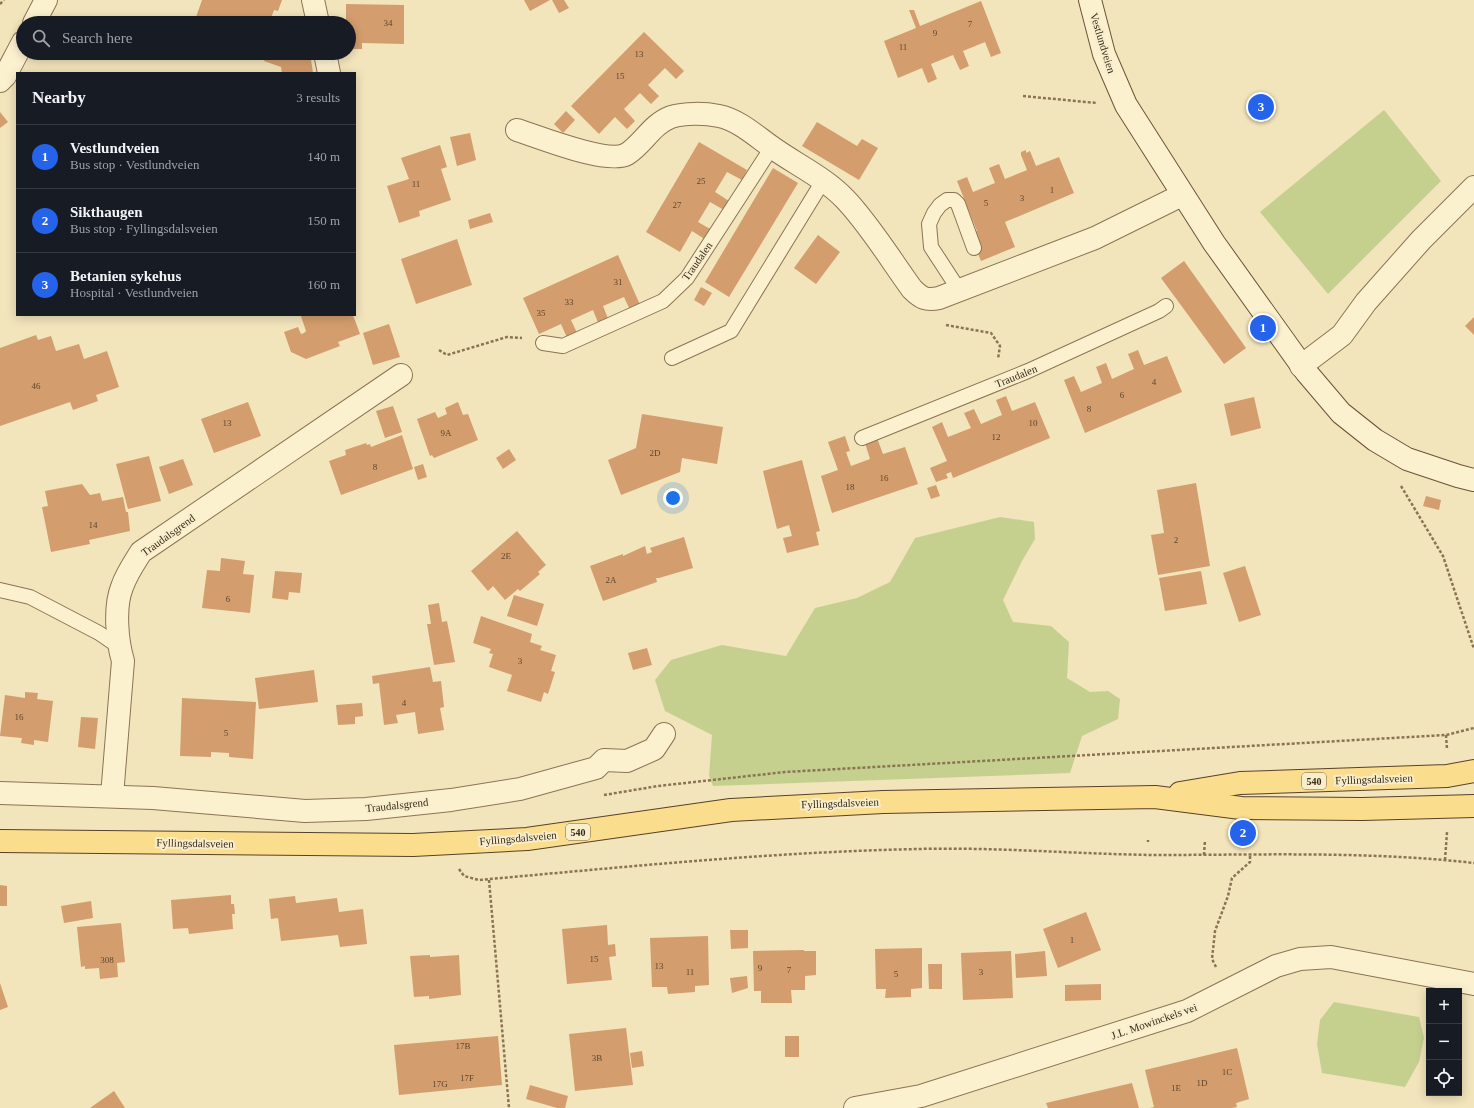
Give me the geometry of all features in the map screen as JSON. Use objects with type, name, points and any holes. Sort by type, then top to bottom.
[{"type":"main road","name":"Fyllingsdalsveien","points":[[0,841],[413,845],[456,843],[527,839],[686,816],[777,806],[883,802],[1155,797],[1240,783],[1447,776],[1474,771]]},
{"type":"main road","name":"Fyllingsdalsveien","points":[[1155,797],[1241,808],[1362,809],[1474,806]]},
{"type":"street","points":[[38,16],[46,0]]},
{"type":"street","points":[[313,0],[316,16]]},
{"type":"street","name":"Vestlundveien","points":[[1090,0],[1104,54],[1126,105],[1214,243],[1302,366],[1341,413],[1374,440],[1407,459],[1474,480]]},
{"type":"street","points":[[0,81],[5,76],[16,55]]},
{"type":"street","points":[[326,60],[329,72]]},
{"type":"street","points":[[517,130],[598,156],[615,158],[627,154],[655,126],[671,117],[694,114],[720,116],[752,132],[772,148],[823,181],[845,199],[912,288],[921,297],[928,300],[932,300],[959,290],[1095,238],[1182,195]]},
{"type":"street","points":[[1302,366],[1342,335],[1366,302],[1417,245],[1474,187]]},
{"type":"street","name":"Traudalsgrend","points":[[112,796],[123,661],[118,646],[118,599],[132,566],[142,552],[401,375]]},
{"type":"street","name":"Traudalsgrend","points":[[0,793],[112,796],[305,811],[366,809],[451,800],[520,790],[596,768],[604,760],[627,761],[654,749],[664,734]]},
{"type":"street","name":"J.L. Mowinckels vei","points":[[855,1108],[921,1096],[1188,1011],[1276,966],[1300,959],[1331,958],[1474,984]]},
{"type":"lane","name":"Traudalen","points":[[543,343],[563,346],[663,301],[691,272],[772,148]]},
{"type":"lane","points":[[672,358],[731,331],[823,181]]},
{"type":"lane","points":[[959,290],[931,247],[930,224],[934,213],[940,205],[948,200],[954,200],[958,204],[974,248]]},
{"type":"lane","name":"Traudalen","points":[[862,438],[999,383],[1092,343],[1166,306]]},
{"type":"lane","points":[[0,590],[30,597],[100,633],[118,646]]},
{"type":"path","points":[[0,4],[4,0]]},
{"type":"path","points":[[1023,96],[1126,105]]},
{"type":"path","points":[[932,300],[942,322],[946,325],[991,333],[994,336],[1000,346],[996,375],[999,383]]},
{"type":"path","points":[[439,350],[447,355],[507,337],[517,337],[543,343]]},
{"type":"path","points":[[1407,459],[1399,482],[1443,556],[1474,649]]},
{"type":"path","points":[[596,796],[658,786],[785,772],[1446,735],[1474,728]]},
{"type":"path","points":[[1445,860],[1447,830]]},
{"type":"path","points":[[1204,855],[1205,840]]},
{"type":"path","points":[[456,843],[458,866],[464,876],[478,880],[763,856],[918,849],[1204,855],[1277,854],[1372,856],[1474,863]]},
{"type":"path","points":[[1226,992],[1212,959],[1215,931],[1228,896],[1232,878],[1250,862],[1250,855]]},
{"type":"path","points":[[489,880],[509,1108]]},
{"type":"green space","points":[[1384,110],[1441,181],[1328,294],[1260,212]]},
{"type":"green space","points":[[1000,517],[1034,522],[1035,539],[1022,561],[1003,600],[1013,622],[1051,626],[1069,642],[1067,678],[1090,692],[1108,691],[1120,699],[1118,719],[1082,736],[1070,773],[713,786],[709,776],[712,735],[665,711],[655,680],[671,660],[722,645],[786,656],[815,608],[857,598],[890,582],[915,538]]},
{"type":"green space","points":[[1334,1002],[1419,1017],[1424,1038],[1419,1062],[1405,1087],[1322,1073],[1317,1044],[1320,1020]]},
{"type":"building","points":[[202,0],[282,0],[278,11],[274,10],[272,16],[196,16]]},
{"type":"building","points":[[524,0],[550,0],[530,11]]},
{"type":"building","points":[[552,0],[564,0],[569,8],[559,13]]},
{"type":"building","points":[[981,1],[1001,53],[991,57],[985,42],[963,51],[969,66],[960,70],[953,55],[931,64],[937,79],[928,83],[922,68],[898,78],[884,41],[916,28],[909,10],[914,10],[920,26]]},
{"type":"building","points":[[346,4],[404,5],[404,44],[362,43],[362,49],[356,49],[356,16],[346,16]]},
{"type":"building","points":[[644,32],[684,71],[676,79],[665,68],[648,85],[659,96],[651,104],[640,93],[624,109],[635,121],[627,129],[615,117],[599,134],[571,106]]},
{"type":"building","points":[[311,60],[313,72],[282,72],[281,67],[264,61]]},
{"type":"building","points":[[566,111],[575,120],[563,133],[554,124]]},
{"type":"building","points":[[0,112],[8,122],[0,128]]},
{"type":"building","points":[[817,122],[857,146],[862,139],[878,148],[859,180],[802,146]]},
{"type":"building","points":[[470,133],[476,160],[457,166],[450,137]]},
{"type":"building","points":[[699,142],[747,170],[742,180],[727,172],[715,192],[729,201],[724,210],[710,202],[698,222],[712,230],[706,240],[692,231],[680,252],[646,232]]},
{"type":"building","points":[[440,145],[447,167],[441,169],[451,200],[419,211],[420,216],[399,223],[387,186],[409,179],[401,158]]},
{"type":"building","points":[[1026,150],[1026,153],[1030,151],[1036,166],[1059,157],[1074,193],[1005,222],[1015,247],[981,261],[970,234],[977,231],[957,181],[967,177],[973,192],[995,183],[989,168],[999,164],[1005,179],[1027,170],[1021,155],[1021,152]]},
{"type":"building","points":[[773,168],[798,183],[729,297],[705,282]]},
{"type":"building","points":[[490,213],[493,222],[470,229],[468,220]]},
{"type":"building","points":[[818,235],[840,252],[816,284],[794,268]]},
{"type":"building","points":[[457,239],[472,285],[416,304],[401,259]]},
{"type":"building","points":[[618,255],[641,307],[631,312],[624,297],[603,306],[609,321],[599,325],[593,310],[571,320],[578,335],[568,340],[561,324],[539,334],[523,298]]},
{"type":"building","points":[[1184,261],[1246,348],[1224,364],[1161,278]]},
{"type":"building","points":[[701,287],[712,293],[704,306],[694,300]]},
{"type":"building","points":[[301,316],[353,316],[360,334],[338,342],[340,346],[306,359],[291,352],[284,332],[298,327],[301,334],[306,331]]},
{"type":"building","points":[[1474,317],[1474,335],[1465,326]]},
{"type":"building","points":[[389,324],[400,357],[373,365],[363,333]]},
{"type":"building","points":[[36,335],[38,340],[51,336],[56,351],[79,344],[84,359],[107,351],[119,387],[96,395],[98,401],[73,410],[70,402],[0,426],[0,348]]},
{"type":"building","points":[[1138,350],[1144,365],[1167,356],[1182,392],[1085,433],[1064,380],[1074,376],[1081,392],[1102,383],[1096,367],[1106,363],[1112,379],[1134,369],[1128,354]]},
{"type":"building","points":[[1006,396],[1012,411],[1035,402],[1050,438],[953,478],[951,472],[946,474],[948,478],[936,482],[930,468],[947,461],[932,427],[942,422],[948,437],[971,428],[964,413],[974,409],[981,424],[1002,415],[996,400]]},
{"type":"building","points":[[1254,397],[1261,428],[1231,436],[1224,404]]},
{"type":"building","points":[[248,402],[261,436],[214,453],[201,419]]},
{"type":"building","points":[[458,402],[463,415],[468,414],[478,440],[434,458],[432,455],[430,456],[417,419],[435,412],[438,418],[447,414],[445,408]]},
{"type":"building","points":[[393,406],[402,432],[385,438],[376,411]]},
{"type":"building","points":[[642,414],[723,427],[717,464],[682,458],[680,472],[621,495],[608,460],[636,448]]},
{"type":"building","points":[[402,435],[413,469],[341,495],[329,461],[346,455],[345,450],[366,443],[367,445],[370,444],[371,447]]},
{"type":"building","points":[[845,436],[850,451],[846,452],[851,466],[870,459],[865,443],[877,438],[883,454],[905,447],[918,484],[832,513],[821,476],[838,470],[828,442]]},
{"type":"building","points":[[509,449],[516,460],[503,469],[496,458]]},
{"type":"building","points":[[149,456],[161,501],[128,509],[116,464]]},
{"type":"building","points":[[183,459],[193,485],[169,494],[159,467]]},
{"type":"building","points":[[802,460],[820,531],[816,532],[819,545],[787,553],[783,538],[792,536],[789,525],[777,529],[763,471]]},
{"type":"building","points":[[423,464],[427,477],[418,480],[414,467]]},
{"type":"building","points":[[1196,483],[1210,566],[1158,575],[1151,535],[1164,533],[1157,490]]},
{"type":"building","points":[[82,484],[90,495],[100,493],[102,501],[123,497],[126,512],[128,512],[130,531],[89,540],[90,544],[51,552],[42,507],[48,506],[45,491]]},
{"type":"building","points":[[936,485],[940,496],[931,499],[927,488]]},
{"type":"building","points":[[1426,496],[1441,500],[1439,510],[1423,506]]},
{"type":"building","points":[[517,531],[546,565],[538,572],[540,574],[520,591],[518,589],[505,600],[493,586],[488,591],[471,571]]},
{"type":"building","points":[[684,537],[693,568],[656,578],[657,582],[603,601],[590,566],[623,554],[623,556],[645,546],[647,554],[652,552],[650,548]]},
{"type":"building","points":[[221,558],[245,561],[243,574],[254,575],[250,613],[202,608],[207,570],[220,571]]},
{"type":"building","points":[[1245,566],[1261,615],[1239,622],[1223,573]]},
{"type":"building","points":[[275,571],[302,573],[300,593],[289,592],[288,600],[272,598]]},
{"type":"building","points":[[1201,571],[1207,604],[1165,611],[1159,578]]},
{"type":"building","points":[[514,595],[544,604],[537,626],[507,616]]},
{"type":"building","points":[[439,603],[442,622],[447,621],[455,662],[434,665],[427,624],[431,624],[428,605]]},
{"type":"building","points":[[481,616],[532,634],[530,642],[542,646],[540,650],[556,655],[551,671],[555,672],[548,694],[544,692],[541,702],[507,691],[512,675],[489,667],[493,654],[489,653],[491,649],[473,643]]},
{"type":"building","points":[[647,648],[652,665],[633,670],[628,653]]},
{"type":"building","points":[[430,667],[433,682],[441,681],[444,707],[440,708],[444,730],[418,734],[415,712],[396,715],[398,723],[384,725],[379,683],[373,684],[372,676]]},
{"type":"building","points":[[314,670],[318,702],[259,709],[255,678]]},
{"type":"building","points":[[25,692],[38,693],[37,699],[53,701],[48,742],[34,740],[34,745],[21,743],[22,738],[0,736],[5,695],[25,698]]},
{"type":"building","points":[[182,698],[256,702],[253,759],[229,757],[229,753],[211,752],[211,757],[180,756]]},
{"type":"building","points":[[362,703],[363,716],[355,717],[355,724],[338,725],[336,705]]},
{"type":"building","points":[[81,717],[98,718],[95,749],[78,747]]},
{"type":"building","points":[[0,885],[7,886],[7,906],[0,906]]},
{"type":"building","points":[[231,895],[231,904],[234,904],[235,914],[232,914],[233,929],[189,934],[188,928],[173,929],[171,900]]},
{"type":"building","points":[[295,896],[296,903],[337,898],[339,912],[363,909],[367,944],[340,947],[338,935],[281,941],[278,918],[271,919],[269,899]]},
{"type":"building","points":[[91,901],[93,918],[64,923],[61,906]]},
{"type":"building","points":[[1086,912],[1101,950],[1058,968],[1043,929]]},
{"type":"building","points":[[121,923],[125,962],[117,963],[118,977],[100,979],[99,968],[85,969],[85,966],[81,967],[77,927]]},
{"type":"building","points":[[607,925],[608,945],[615,944],[616,956],[609,957],[612,980],[567,984],[562,929]]},
{"type":"building","points":[[730,930],[748,930],[748,948],[731,949]]},
{"type":"building","points":[[708,936],[709,985],[695,986],[695,992],[668,994],[667,987],[652,987],[650,938]]},
{"type":"building","points":[[922,948],[922,988],[911,989],[911,997],[885,998],[886,989],[876,989],[875,949]]},
{"type":"building","points":[[753,951],[816,951],[816,975],[805,976],[805,990],[791,990],[792,1003],[761,1003],[761,991],[754,991]]},
{"type":"building","points":[[1011,951],[1013,998],[963,1000],[961,953]]},
{"type":"building","points":[[1045,951],[1047,976],[1016,978],[1015,954]]},
{"type":"building","points":[[430,955],[430,957],[459,955],[461,995],[429,999],[429,996],[414,997],[410,956]]},
{"type":"building","points":[[928,964],[942,964],[942,989],[929,989]]},
{"type":"building","points":[[747,976],[748,988],[732,993],[730,978]]},
{"type":"building","points":[[0,983],[8,1007],[0,1010]]},
{"type":"building","points":[[1101,984],[1101,1000],[1065,1001],[1065,985]]},
{"type":"building","points":[[626,1028],[633,1085],[575,1091],[569,1034]]},
{"type":"building","points":[[498,1036],[502,1085],[399,1095],[394,1045]]},
{"type":"building","points":[[785,1036],[799,1036],[799,1057],[785,1057]]},
{"type":"building","points":[[1237,1048],[1249,1099],[1236,1103],[1237,1107],[1232,1108],[1150,1108],[1154,1107],[1145,1070]]},
{"type":"building","points":[[642,1051],[644,1066],[632,1068],[630,1053]]},
{"type":"building","points":[[1132,1083],[1139,1108],[1048,1108],[1046,1103]]},
{"type":"building","points":[[530,1085],[568,1096],[565,1108],[557,1108],[526,1099]]},
{"type":"building","points":[[114,1091],[125,1108],[90,1108]]},
{"type":"place","name":"Betanien sykehus","points":[[1261,107]]},
{"type":"place","name":"Vestlundveien","points":[[1263,328]]},
{"type":"place","name":"Sikthaugen","points":[[1243,833]]}]
